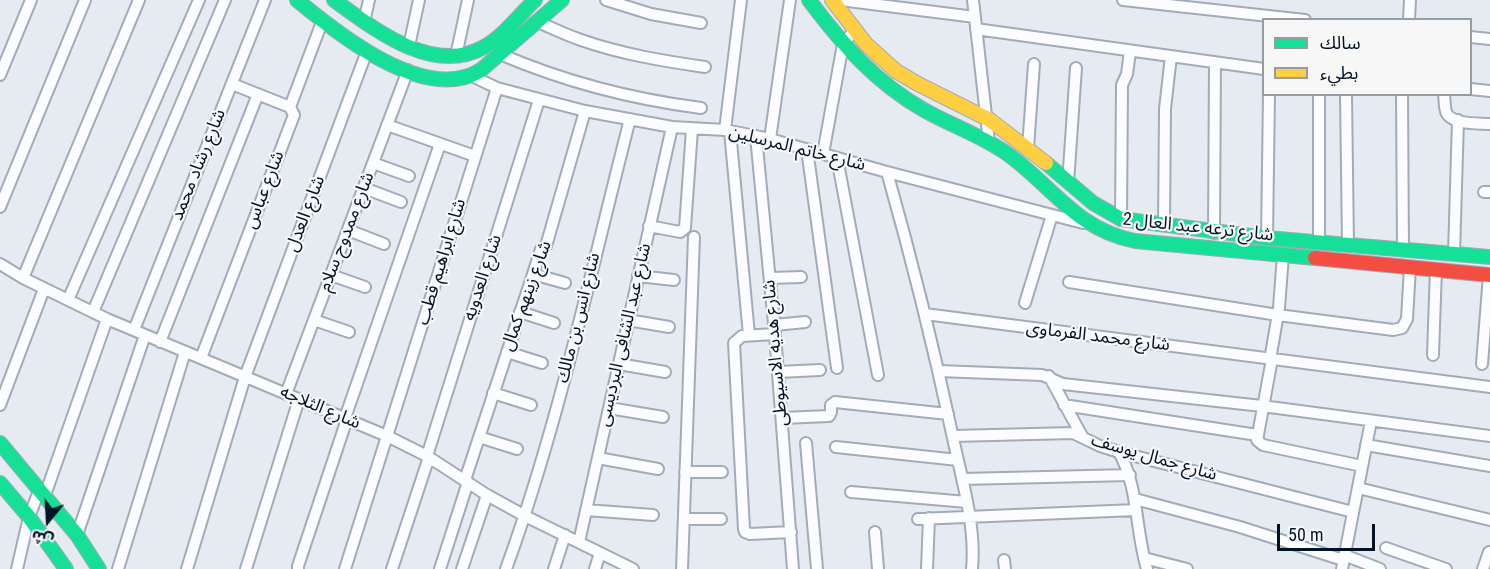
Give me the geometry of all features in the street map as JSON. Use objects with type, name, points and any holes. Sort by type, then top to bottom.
[{"type":"street","points":[[0,75],[31,0]]},
{"type":"street","points":[[0,207],[85,0]]},
{"type":"street","points":[[23,278],[139,0]]},
{"type":"street","points":[[68,300],[199,0]]},
{"type":"street","points":[[93,312],[225,0]]},
{"type":"street","name":"شارع رشاد محمد","points":[[134,330],[265,0]]},
{"type":"street","points":[[297,0],[322,22],[368,51],[415,73],[447,81],[472,76],[562,0]]},
{"type":"street","points":[[334,0],[364,22],[409,46],[429,54],[456,56],[471,53],[485,46],[535,0]]},
{"type":"street","points":[[364,22],[369,0]]},
{"type":"street","points":[[409,46],[419,0]]},
{"type":"street","points":[[456,56],[468,0]]},
{"type":"street","points":[[606,0],[651,14],[701,23]]},
{"type":"street","points":[[741,0],[728,131],[749,335]]},
{"type":"street","points":[[770,139],[790,0]]},
{"type":"street","name":"شارع ترعه عبد العال 2","points":[[809,0],[843,44],[868,71],[894,92],[924,110],[989,142],[1032,172],[1086,224],[1104,234],[1123,240],[1490,275]]},
{"type":"street","name":"شارع ترعه عبد العال 2","points":[[832,0],[876,54],[908,78],[986,117],[1028,148],[1102,210],[1122,219],[1268,238],[1490,257]]},
{"type":"street","points":[[840,0],[975,17]]},
{"type":"street","points":[[973,0],[989,142]]},
{"type":"street","points":[[1123,0],[1287,18]]},
{"type":"street","points":[[1409,18],[1410,0]]},
{"type":"street","name":"شارع عباس","points":[[201,358],[294,115],[290,107],[322,22]]},
{"type":"street","points":[[538,22],[580,40],[621,52],[705,67]]},
{"type":"street","points":[[976,29],[1262,69]]},
{"type":"street","points":[[823,154],[843,44],[855,31]]},
{"type":"street","points":[[1472,37],[1490,39]]},
{"type":"street","name":"شارع العدل","points":[[187,569],[245,377],[368,51]]},
{"type":"street","points":[[1122,219],[1122,85],[1127,74],[1130,51]]},
{"type":"street","points":[[415,73],[429,54]]},
{"type":"street","points":[[500,54],[541,72],[580,84],[640,99],[701,108]]},
{"type":"street","points":[[1164,225],[1165,109],[1171,56]]},
{"type":"street","points":[[1214,232],[1215,62]]},
{"type":"street","points":[[1028,148],[1034,64]]},
{"type":"street","points":[[1068,183],[1076,68]]},
{"type":"street","name":"شارع ممدوح سلام","points":[[286,394],[387,125],[415,73]]},
{"type":"street","name":"شارع خاتم المرسلين","points":[[472,76],[497,88],[585,111],[672,127],[728,131],[770,139],[1086,224]]},
{"type":"street","points":[[232,84],[290,107]]},
{"type":"street","name":"شارع ابراهيم قطب","points":[[345,569],[497,88]]},
{"type":"street","points":[[1472,89],[1490,91]]},
{"type":"street","points":[[160,342],[258,94]]},
{"type":"street","points":[[1268,238],[1269,96]]},
{"type":"street","points":[[1318,243],[1319,96]]},
{"type":"street","points":[[1346,96],[1348,245]]},
{"type":"street","points":[[1402,96],[1403,249]]},
{"type":"street","points":[[1444,96],[1448,115],[1458,120],[1490,124]]},
{"type":"street","name":"شارع العدويه","points":[[392,569],[539,100]]},
{"type":"street","name":"شارع زينهم كمال","points":[[440,569],[493,393],[542,249],[546,246],[585,111]]},
{"type":"street","name":"شارع انس بن مالك","points":[[506,569],[525,516],[568,364],[630,119]]},
{"type":"street","points":[[1454,254],[1458,120]]},
{"type":"street","points":[[387,125],[475,156]]},
{"type":"street","name":"شارع عبد الشافى البرديسى","points":[[579,542],[672,127]]},
{"type":"street","points":[[650,226],[680,232],[685,228],[692,129]]},
{"type":"street","name":"شارع هديه الاسيوطى","points":[[756,136],[775,329],[794,569]]},
{"type":"street","points":[[298,569],[346,418],[440,144]]},
{"type":"street","points":[[807,149],[837,368]]},
{"type":"street","points":[[837,158],[878,375]]},
{"type":"street","points":[[373,163],[409,176]]},
{"type":"street","points":[[887,172],[925,314],[958,459],[970,517],[973,546],[972,569]]},
{"type":"street","points":[[364,188],[401,202]]},
{"type":"street","points":[[1025,303],[1052,215]]},
{"type":"street","points":[[1187,228],[1187,246]]},
{"type":"street","points":[[348,230],[384,244]]},
{"type":"street","points":[[682,569],[694,237]]},
{"type":"street","points":[[1283,255],[1278,315],[1257,440],[1263,445],[1362,466]]},
{"type":"street","name":"شارع الثلاجه","points":[[0,264],[44,289],[107,319],[387,436],[428,457],[487,495],[525,516],[633,569]]},
{"type":"street","points":[[1069,282],[1278,315],[1393,330],[1402,328],[1407,319],[1410,267]]},
{"type":"street","points":[[1433,355],[1436,269]]},
{"type":"street","points":[[331,274],[365,287]]},
{"type":"street","points":[[533,274],[565,283]]},
{"type":"street","points":[[1482,364],[1490,275]]},
{"type":"street","points":[[638,276],[674,280]]},
{"type":"street","points":[[770,278],[801,277]]},
{"type":"street","points":[[0,405],[44,289]]},
{"type":"street","points":[[520,312],[554,323]]},
{"type":"street","name":"شارع محمد الفرماوى","points":[[925,314],[1490,387]]},
{"type":"street","points":[[17,569],[29,517],[41,494],[107,319]]},
{"type":"street","points":[[314,320],[349,332]]},
{"type":"street","points":[[628,320],[669,327]]},
{"type":"street","points":[[791,532],[750,534],[744,529],[734,342],[739,337],[805,322]]},
{"type":"street","points":[[76,535],[145,335]]},
{"type":"street","points":[[118,569],[185,352]]},
{"type":"street","points":[[507,352],[542,363]]},
{"type":"street","points":[[618,364],[665,372]]},
{"type":"street","points":[[778,372],[820,370]]},
{"type":"street","points":[[939,371],[1042,375],[1049,376],[1063,384],[1262,406],[1490,436]]},
{"type":"street","points":[[1049,376],[1082,436]]},
{"type":"street","points":[[493,393],[531,405]]},
{"type":"street","points":[[246,569],[299,399]]},
{"type":"street","points":[[782,418],[829,416],[831,405],[835,402],[948,414]]},
{"type":"street","points":[[1064,405],[1257,435]]},
{"type":"street","points":[[609,408],[663,417]]},
{"type":"street","points":[[1343,561],[1371,421]]},
{"type":"street","name":"شارع جمال يوسف","points":[[953,436],[1073,434],[1119,452],[1353,512]]},
{"type":"street","points":[[479,437],[517,449]]},
{"type":"street","points":[[0,443],[76,535],[99,569]]},
{"type":"street","points":[[806,443],[817,569]]},
{"type":"street","points":[[1366,445],[1490,466]]},
{"type":"street","points":[[836,447],[958,459]]},
{"type":"street","points":[[1119,452],[1130,475],[1146,564],[1187,569]]},
{"type":"street","points":[[598,458],[658,469]]},
{"type":"street","points":[[685,472],[722,472]]},
{"type":"street","points":[[962,479],[1130,475]]},
{"type":"street","points":[[0,483],[29,517],[64,568]]},
{"type":"street","points":[[1358,488],[1490,520]]},
{"type":"street","points":[[851,492],[967,502]]},
{"type":"street","points":[[462,569],[487,495]]},
{"type":"street","points":[[927,569],[924,519],[1136,505],[1240,527],[1343,561],[1380,569]]},
{"type":"street","points":[[586,510],[653,515]]},
{"type":"street","points":[[684,519],[721,519]]},
{"type":"street","points":[[875,532],[878,569]]},
{"type":"street","points":[[554,569],[566,535]]},
{"type":"street","points":[[1386,548],[1446,569]]},
{"type":"street","points":[[1483,569],[1489,552]]},
{"type":"street","points":[[595,569],[600,553]]},
{"type":"traffic: fast","points":[[297,0],[335,30],[384,61],[409,72],[435,79],[459,78],[481,70],[562,0]]},
{"type":"traffic: fast","points":[[334,0],[367,24],[405,45],[425,53],[445,56],[465,54],[484,47],[505,31],[535,0]]},
{"type":"traffic: fast","points":[[809,0],[847,47],[890,88],[924,110],[989,142],[1009,155],[1067,206],[1097,227],[1135,241],[1315,258]]},
{"type":"traffic: fast","points":[[1046,163],[1093,203],[1121,219],[1267,238],[1490,257]]},
{"type":"traffic: fast","points":[[0,443],[77,535],[99,569]]},
{"type":"traffic: fast","points":[[0,483],[29,517],[66,569]]},
{"type":"traffic: slow","points":[[832,0],[866,44],[896,71],[990,120],[1046,163]]},
{"type":"traffic: jam","points":[[1315,258],[1490,275]]}]
